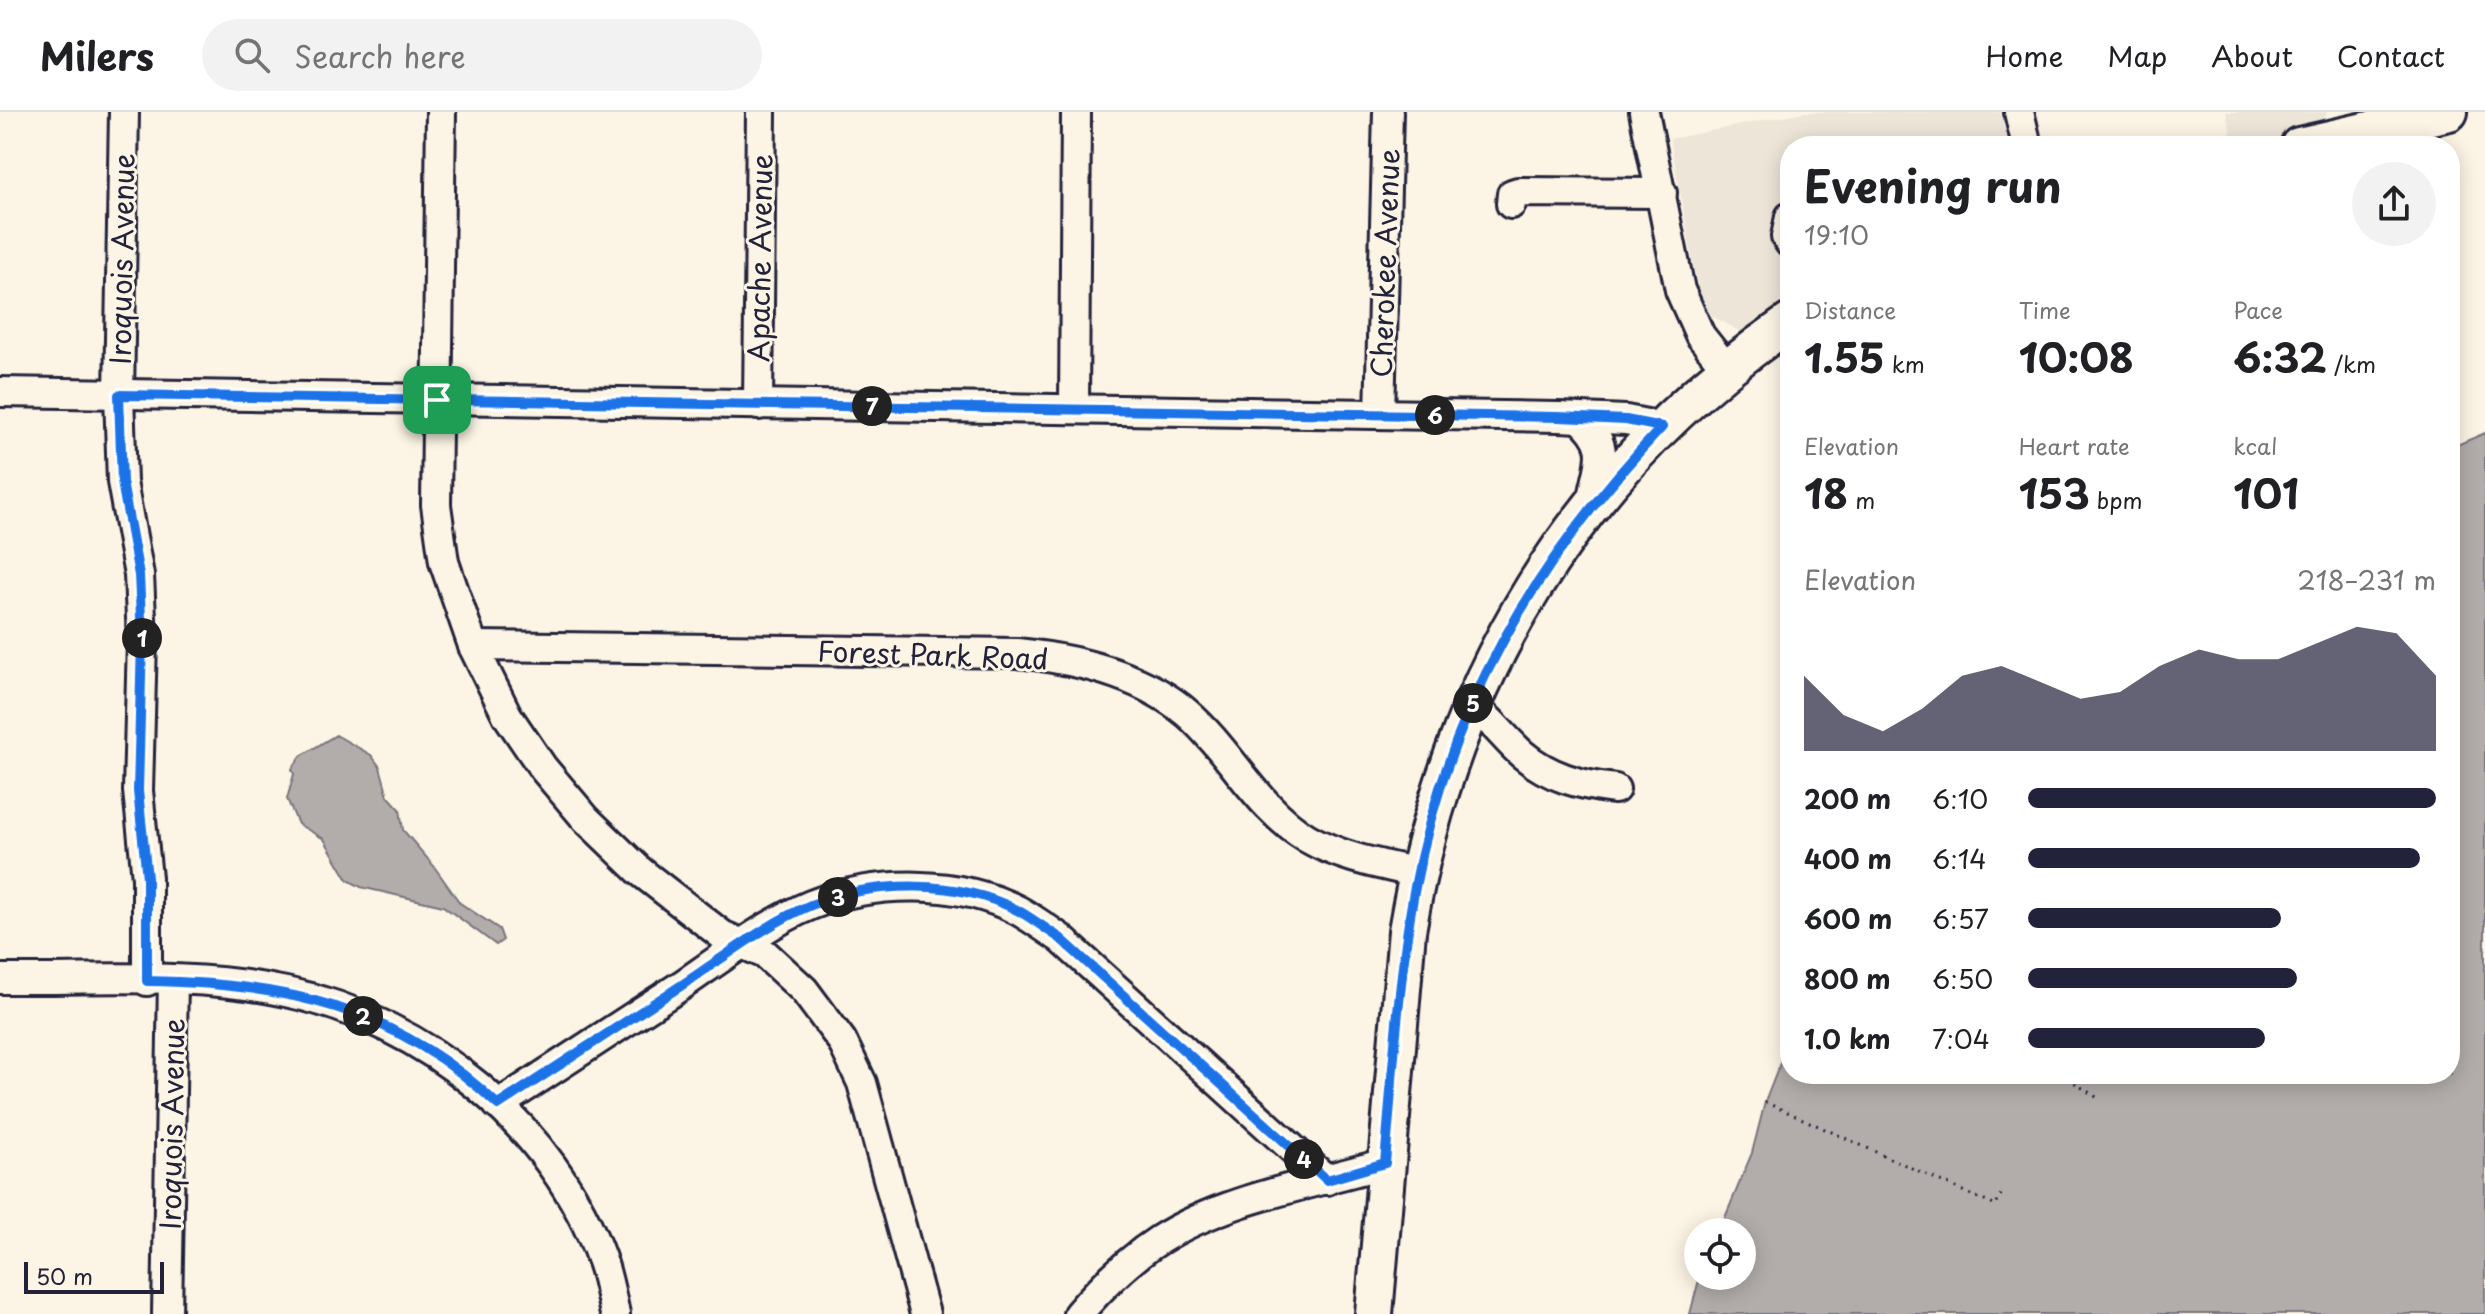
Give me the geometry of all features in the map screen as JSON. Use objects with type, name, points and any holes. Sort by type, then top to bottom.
[{"type":"main road","points":[[2319,136],[2343,124],[2449,112]]},
{"type":"main road","points":[[1374,1314],[1404,957],[1418,873],[1450,756],[1496,652],[1525,601],[1592,504],[1662,427],[1727,369],[1780,329]]},
{"type":"street","name":"Iroquois Avenue","points":[[124,112],[119,395],[122,482],[139,575],[142,640],[138,791],[160,981],[167,1314]]},
{"type":"street","points":[[441,112],[436,505],[444,562],[473,646],[507,715],[543,768],[586,819],[641,872],[722,935],[765,954],[804,990],[842,1041],[862,1083],[925,1314]]},
{"type":"street","name":"Apache Avenue","points":[[758,405],[761,112]]},
{"type":"street","points":[[1074,409],[1076,112]]},
{"type":"street","name":"Cherokee Avenue","points":[[1380,414],[1388,112]]},
{"type":"street","points":[[1644,112],[1686,304],[1700,335],[1727,369]]},
{"type":"street","points":[[2019,112],[2025,136]]},
{"type":"street","points":[[1511,204],[1512,194],[1518,192],[1662,193]]},
{"type":"street","points":[[0,392],[1580,418],[1626,420],[1662,427]]},
{"type":"street","points":[[1580,418],[1595,433],[1603,451],[1592,504]]},
{"type":"street","name":"Forest Park Road","points":[[473,646],[1017,653],[1060,657],[1144,687],[1188,714],[1278,815],[1306,837],[1348,857],[1418,873]]},
{"type":"street","points":[[1472,705],[1488,717],[1521,753],[1551,774],[1583,785],[1615,789]]},
{"type":"street","points":[[498,1105],[744,944],[810,906],[847,894],[890,887],[930,887],[977,896],[1018,910],[1060,938],[1327,1180]]},
{"type":"street","points":[[0,979],[241,985],[286,992],[338,1006],[388,1027],[438,1056],[476,1084],[520,1126],[549,1163],[578,1211],[603,1262],[615,1314]]},
{"type":"street","points":[[1078,1314],[1131,1261],[1160,1240],[1209,1216],[1385,1163]]},
{"type":"path","points":[[2076,1084],[2101,1100]]},
{"type":"path","points":[[1765,1102],[1996,1206],[2001,1194]]},
{"type":"shaded area","points":[[1805,112],[2000,112],[2006,136],[1780,136],[1780,312],[1743,333],[1702,310],[1670,139]]},
{"type":"shaded area","points":[[2226,112],[2327,112],[2313,130],[2290,136],[2232,136]]},
{"type":"shaded area","points":[[2485,433],[2485,1314],[1690,1314],[1696,1290],[1756,1290],[1756,1218],[1725,1218],[1752,1153],[1765,1102],[1780,1064],[1780,1084],[2460,1084],[2460,444]]},
{"type":"shaded area","points":[[336,735],[371,755],[380,767],[388,796],[400,809],[403,830],[460,903],[499,929],[503,940],[496,945],[443,906],[361,887],[348,880],[324,839],[298,824],[287,799],[294,774],[292,769],[301,756]]},
{"type":"route","points":[[119,395],[437,400],[1559,417],[1626,420],[1662,427],[1592,504],[1542,573],[1496,652],[1460,731],[1439,793],[1414,890],[1404,957],[1385,1163],[1327,1180],[1060,938],[1018,910],[977,896],[930,887],[890,887],[847,894],[810,906],[744,944],[498,1105],[438,1056],[388,1027],[338,1006],[286,992],[241,985],[147,981],[147,878],[138,791],[142,640],[139,575],[122,482],[119,395]]}]
